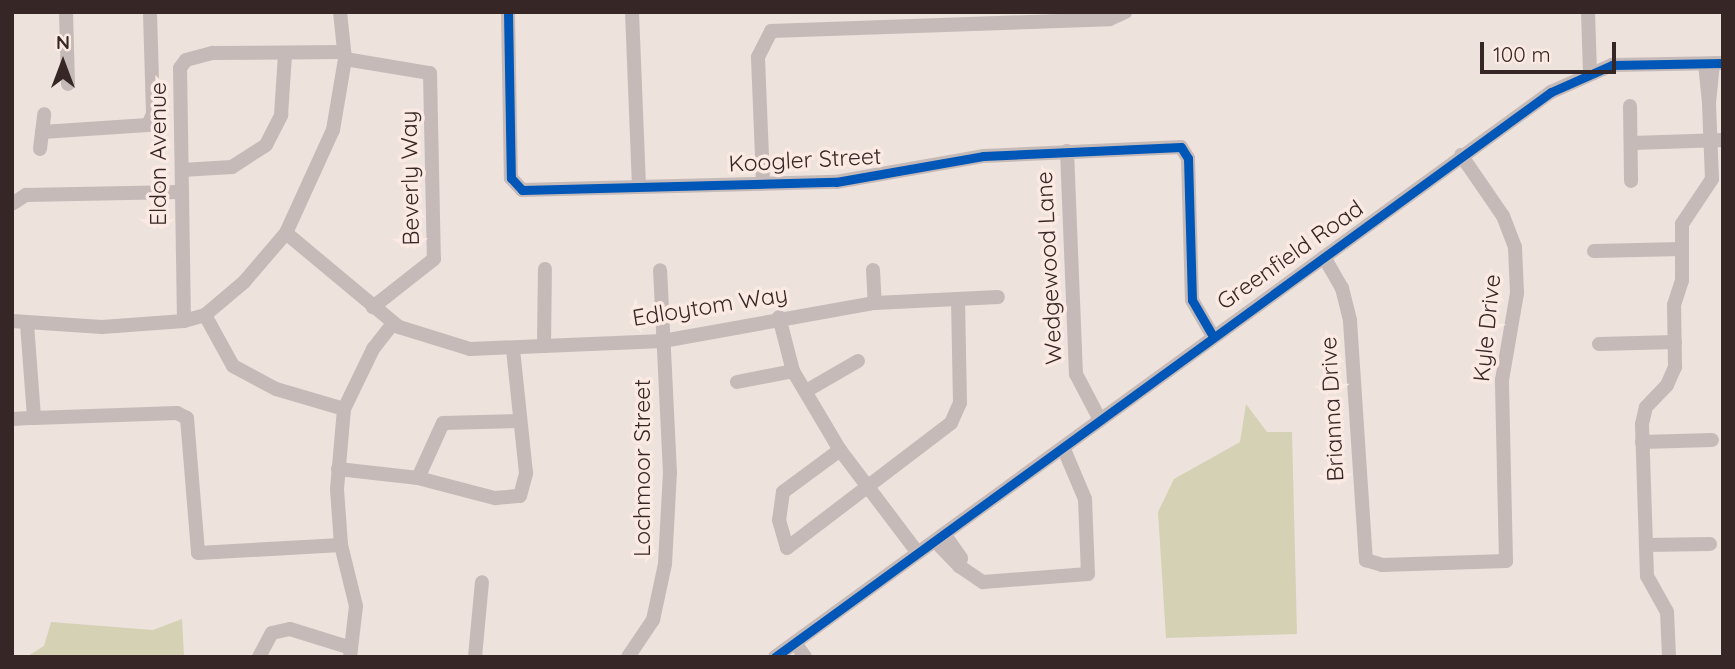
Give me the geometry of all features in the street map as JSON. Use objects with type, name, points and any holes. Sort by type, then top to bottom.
[{"type":"street","points":[[66,12],[68,83]]},
{"type":"street","points":[[42,132],[148,125],[153,114],[150,12]]},
{"type":"street","points":[[16,322],[184,321],[205,315],[244,282],[286,233],[333,130],[343,56],[340,12]]},
{"type":"street","name":"Koogler Street","points":[[508,12],[513,185],[530,190],[874,178],[970,158],[1181,147],[1188,158],[1192,300],[1212,334]]},
{"type":"street","points":[[632,12],[639,186]]},
{"type":"street","points":[[763,182],[758,57],[766,34],[786,29],[1110,19],[1125,12]]},
{"type":"street","points":[[1588,12],[1590,71]]},
{"type":"street","name":"Eldon Avenue","points":[[184,321],[179,192],[182,170],[177,88],[186,60],[234,52],[343,56]]},
{"type":"street","points":[[182,170],[232,167],[266,145],[281,115],[285,54]]},
{"type":"street","name":"Beverly Way","points":[[343,56],[430,73],[434,259],[373,307]]},
{"type":"street","points":[[1669,657],[1667,612],[1649,583],[1642,442],[1646,407],[1672,376],[1684,216],[1711,186],[1717,140],[1709,103],[1713,64]]},
{"type":"street","name":"Greenfield Road","points":[[775,657],[1063,447],[1212,334],[1324,257],[1461,155],[1590,71],[1713,64]]},
{"type":"street","points":[[1630,106],[1631,181]]},
{"type":"street","points":[[40,149],[44,114]]},
{"type":"street","points":[[1632,143],[1717,140]]},
{"type":"street","name":"Wedgewood Lane","points":[[1067,151],[1076,374],[1099,418]]},
{"type":"street","name":"Kyle Drive","points":[[1369,563],[1506,561],[1502,380],[1517,293],[1515,247],[1503,216],[1461,155]]},
{"type":"street","points":[[12,204],[26,195],[179,192]]},
{"type":"street","points":[[286,233],[373,307]]},
{"type":"street","points":[[1594,251],[1682,249]]},
{"type":"street","name":"Brianna Drive","points":[[1324,257],[1348,301],[1362,547],[1369,563]]},
{"type":"street","points":[[544,346],[545,269]]},
{"type":"street","name":"Lochmoor Street","points":[[628,657],[653,620],[665,564],[670,473],[660,270]]},
{"type":"street","points":[[873,270],[875,303]]},
{"type":"street","name":"Edloytom Way","points":[[373,307],[393,323],[457,348],[513,349],[663,341],[779,317],[875,303],[998,297]]},
{"type":"street","points":[[840,450],[783,492],[779,520],[787,548],[942,435],[957,412],[958,299]]},
{"type":"street","points":[[12,311],[34,418]]},
{"type":"street","points":[[205,315],[233,366],[276,389],[344,409]]},
{"type":"street","points":[[779,317],[793,371],[840,450],[918,553]]},
{"type":"street","points":[[259,657],[272,633],[290,629],[351,652],[355,589],[341,545],[338,469],[344,409],[373,349],[393,323]]},
{"type":"street","points":[[1599,344],[1675,342]]},
{"type":"street","points":[[338,469],[418,478],[495,498],[520,496],[526,473],[517,421],[513,349]]},
{"type":"street","points":[[806,391],[858,361]]},
{"type":"street","points":[[737,382],[793,371]]},
{"type":"street","points":[[12,419],[177,413],[187,418],[198,553],[341,545]]},
{"type":"street","points":[[418,478],[443,423],[517,421]]},
{"type":"street","points":[[1642,442],[1712,440]]},
{"type":"street","points":[[939,538],[959,566],[983,582],[1088,574],[1085,499],[1063,447]]},
{"type":"street","points":[[1646,545],[1710,544]]},
{"type":"street","points":[[475,657],[482,582]]},
{"type":"street","points":[[795,643],[805,657]]},
{"type":"shaded area","points":[[1246,404],[1267,432],[1292,432],[1297,634],[1166,638],[1158,512],[1174,479],[1240,442]]},
{"type":"shaded area","points":[[182,619],[184,657],[26,657],[44,646],[51,622],[153,630]]},
{"type":"cycle path","points":[[508,12],[511,178],[522,190],[836,182],[983,156],[1181,147],[1188,158],[1192,300],[1212,334]]},
{"type":"cycle path","points":[[775,657],[1551,92],[1612,65],[1723,63]]}]
